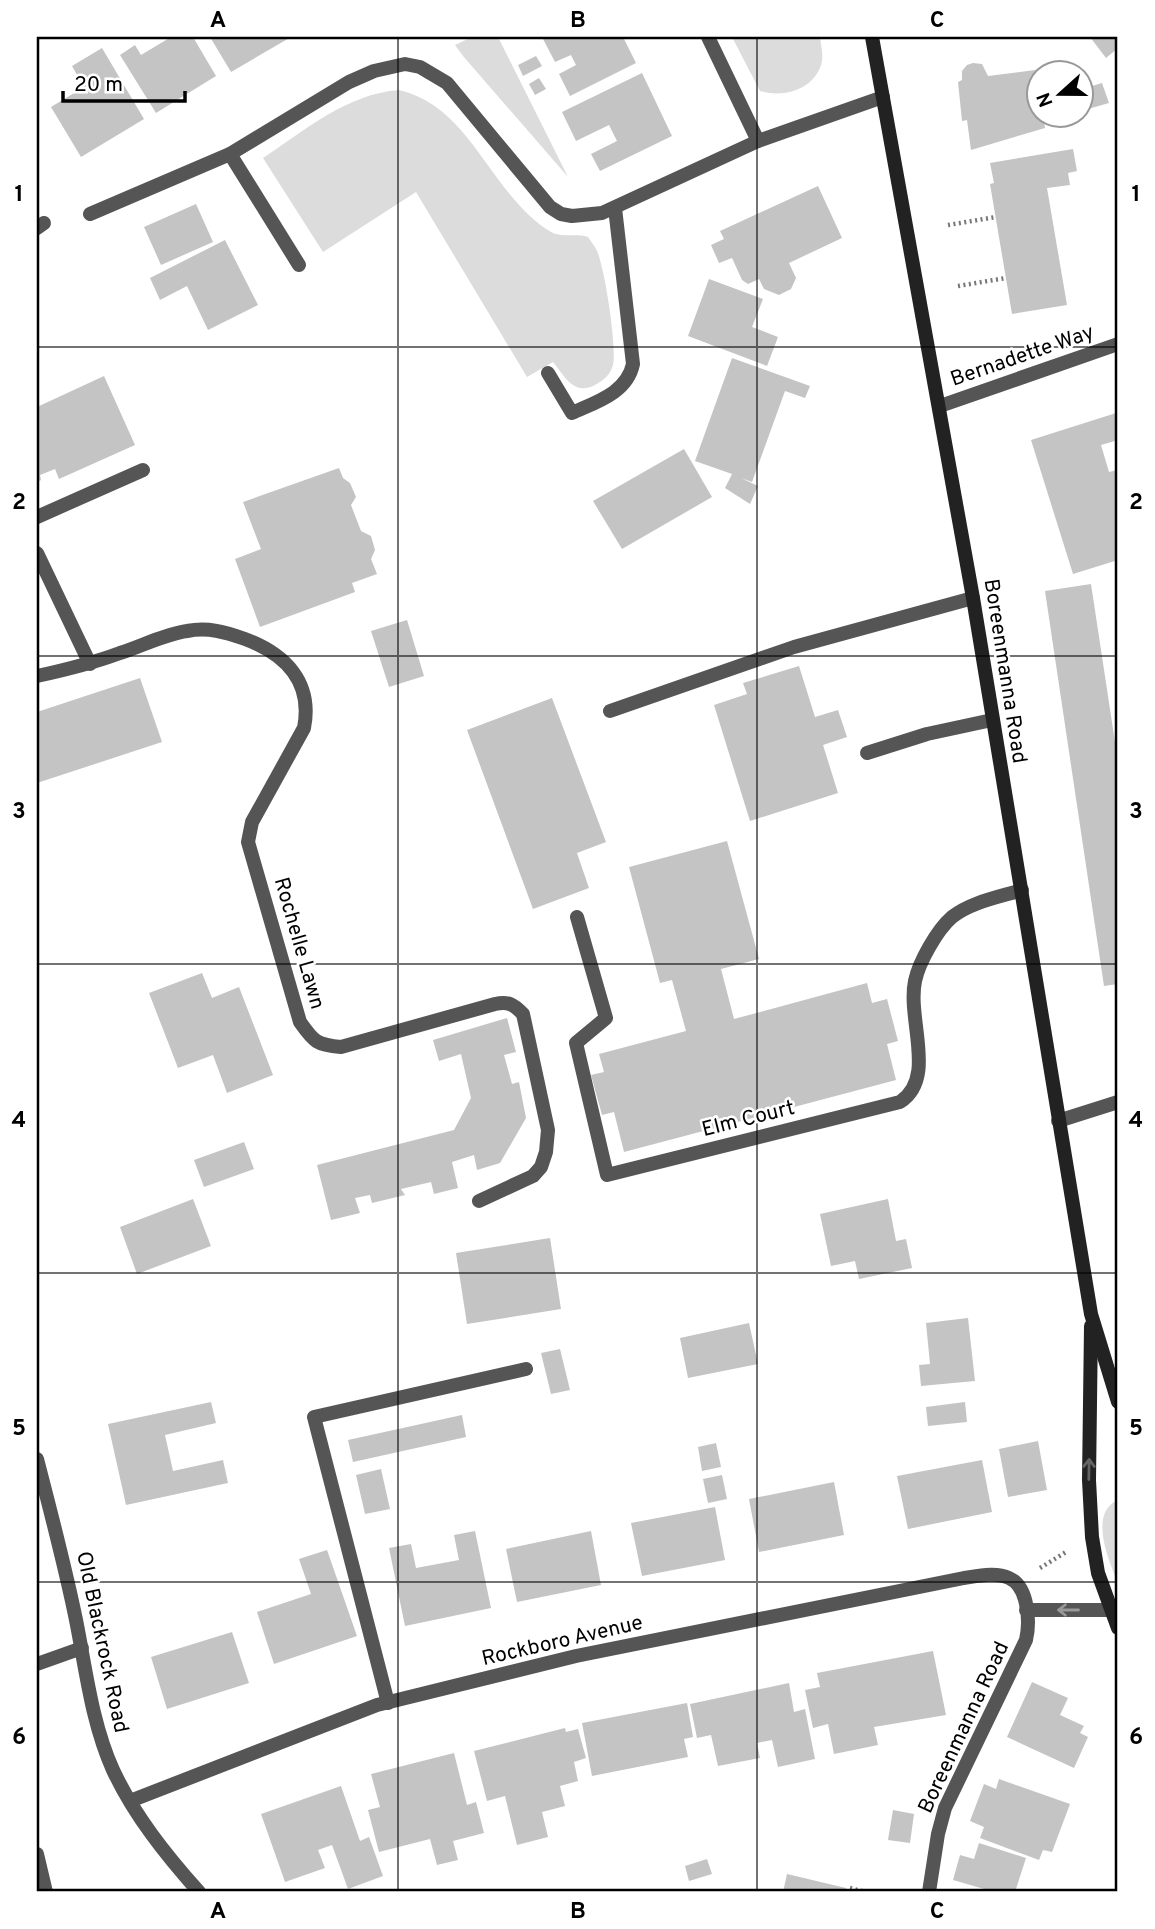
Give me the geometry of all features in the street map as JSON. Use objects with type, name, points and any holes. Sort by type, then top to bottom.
[{"type":"main road","name":"Boreenmanna Road","points":[[872,37],[973,598],[1091,1314],[1118,1402]]},
{"type":"main road","name":"Boreenmanna Road","points":[[1091,1314],[1091,1537],[1098,1573],[1118,1628]]},
{"type":"street","points":[[708,37],[758,141]]},
{"type":"street","points":[[90,214],[230,154],[349,82],[374,71],[405,64],[420,67],[447,83],[550,207],[561,214],[584,217],[602,214],[758,141],[883,97]]},
{"type":"street","points":[[230,154],[299,265]]},
{"type":"street","points":[[548,373],[572,413],[611,394],[624,385],[630,375],[633,364],[615,208]]},
{"type":"street","name":"Bernadette Way","points":[[940,406],[1118,344]]},
{"type":"street","points":[[37,517],[144,470]]},
{"type":"street","points":[[37,552],[90,664],[37,676]]},
{"type":"street","points":[[610,711],[794,647],[973,598]]},
{"type":"street","name":"Rochelle Lawn","points":[[90,664],[185,631],[207,628],[257,644],[279,655],[295,672],[307,713],[304,728],[251,822],[248,842],[300,1022],[309,1035],[322,1045],[341,1047],[506,1002],[514,1005],[523,1014],[548,1130],[546,1152],[541,1167],[533,1176],[479,1201]]},
{"type":"street","points":[[867,753],[927,734],[992,719]]},
{"type":"street","name":"Elm Court","points":[[577,917],[606,1018],[576,1043],[607,1175],[900,1102],[910,1095],[920,1070],[914,1007],[915,982],[923,958],[951,918],[975,904],[1022,890]]},
{"type":"street","points":[[1058,1121],[1118,1102]]},
{"type":"street","points":[[388,1703],[314,1417],[527,1369]]},
{"type":"street","name":"Old Blackrock Road","points":[[37,1459],[65,1563],[101,1739],[130,1801],[164,1850],[199,1892]]},
{"type":"street","name":"Rockboro Avenue","points":[[130,1801],[388,1703],[576,1656],[933,1583],[983,1575],[1009,1578],[1016,1583]]},
{"type":"street","name":"Boreenmanna Road","points":[[929,1892],[945,1808],[1026,1640],[1029,1625],[1023,1596],[1016,1583]]},
{"type":"street","points":[[1026,1610],[1111,1610]]},
{"type":"street","points":[[37,1664],[82,1648]]},
{"type":"street","points":[[37,1854],[46,1892]]},
{"type":"path","points":[[948,225],[996,218]]},
{"type":"path","points":[[958,286],[1006,278]]},
{"type":"path","points":[[1016,1583],[1091,1537]]},
{"type":"path","points":[[850,1888],[866,1892]]},
{"type":"shaded area","points":[[472,37],[498,37],[568,177],[455,45]]},
{"type":"shaded area","points":[[732,37],[820,37],[821,65],[811,81],[796,90],[778,93],[760,91]]},
{"type":"shaded area","points":[[399,90],[424,99],[445,114],[530,216],[559,235],[588,237],[600,260],[610,308],[613,365],[601,381],[588,388],[576,387],[553,362],[527,377],[416,192],[323,252],[263,158],[344,106],[362,98]]},
{"type":"shaded area","points":[[1116,1501],[1118,1583],[1106,1551],[1102,1527],[1108,1508]]},
{"type":"building","points":[[171,37],[193,37],[216,76],[156,113],[120,55],[135,45],[141,55]]},
{"type":"building","points":[[210,37],[291,37],[231,72]]},
{"type":"building","points":[[542,37],[623,37],[636,63],[570,96],[559,74],[576,65],[571,55],[555,62]]},
{"type":"building","points":[[1090,37],[1118,37],[1118,48],[1106,58]]},
{"type":"building","points":[[102,48],[144,119],[81,157],[51,107],[84,87],[72,66]]},
{"type":"building","points":[[536,56],[542,66],[523,76],[518,65]]},
{"type":"building","points":[[982,64],[988,76],[1026,71],[1026,130],[1038,130],[971,150],[967,120],[962,121],[958,82],[962,80],[962,71],[967,65]]},
{"type":"building","points":[[642,73],[672,136],[600,171],[591,154],[617,141],[609,125],[576,141],[562,112]]},
{"type":"building","points":[[539,78],[546,89],[535,95],[529,84]]},
{"type":"building","points":[[1102,83],[1109,103],[1096,107],[1096,85]]},
{"type":"building","points":[[1073,149],[1077,171],[1068,173],[1070,185],[1047,188],[1067,305],[1012,314],[990,184],[994,183],[990,163]]},
{"type":"building","points":[[818,186],[842,238],[789,263],[796,278],[791,289],[779,295],[764,289],[759,279],[748,284],[742,280],[732,258],[719,263],[711,245],[724,239],[720,231]]},
{"type":"building","points":[[196,204],[213,242],[161,265],[144,227]]},
{"type":"building","points":[[225,240],[258,305],[208,330],[187,286],[160,300],[150,278]]},
{"type":"building","points":[[709,279],[763,299],[752,327],[778,337],[767,366],[688,336]]},
{"type":"building","points":[[732,358],[810,386],[805,398],[785,391],[752,482],[741,478],[758,486],[750,504],[725,488],[732,474],[695,461]]},
{"type":"building","points":[[104,376],[135,445],[59,479],[55,469],[40,475],[41,480],[37,482],[37,407]]},
{"type":"building","points":[[1116,413],[1118,440],[1101,445],[1109,472],[1117,470],[1118,474],[1118,560],[1073,574],[1031,440]]},
{"type":"building","points":[[684,449],[712,497],[622,549],[593,501]]},
{"type":"building","points":[[339,468],[356,497],[351,505],[361,531],[371,536],[375,550],[371,559],[377,574],[352,583],[355,592],[260,627],[235,559],[261,549],[243,502]]},
{"type":"building","points":[[1091,584],[1118,762],[1118,984],[1104,986],[1045,591]]},
{"type":"building","points":[[407,620],[424,676],[389,687],[371,631]]},
{"type":"building","points":[[799,666],[815,717],[838,710],[847,737],[823,745],[838,793],[750,821],[714,705],[747,694],[743,683]]},
{"type":"building","points":[[140,678],[162,742],[37,783],[37,712]]},
{"type":"building","points":[[552,698],[606,842],[577,853],[589,888],[533,909],[467,730]]},
{"type":"building","points":[[727,841],[759,959],[721,969],[734,1019],[867,983],[872,1003],[887,999],[898,1041],[887,1044],[896,1080],[624,1152],[614,1112],[602,1115],[591,1075],[604,1072],[599,1054],[686,1031],[672,980],[660,983],[629,867]]},
{"type":"building","points":[[202,973],[212,998],[239,987],[273,1075],[227,1093],[213,1055],[178,1068],[149,993]]},
{"type":"building","points":[[507,1018],[516,1052],[504,1055],[512,1084],[519,1082],[526,1118],[500,1163],[477,1170],[474,1155],[452,1162],[458,1188],[434,1194],[431,1182],[401,1189],[405,1195],[372,1203],[370,1195],[355,1198],[360,1213],[331,1220],[317,1165],[454,1130],[471,1098],[461,1054],[439,1061],[433,1040]]},
{"type":"building","points":[[244,1142],[254,1169],[204,1187],[194,1160]]},
{"type":"building","points":[[193,1199],[211,1246],[137,1274],[120,1227]]},
{"type":"building","points":[[888,1199],[896,1241],[906,1239],[912,1268],[859,1279],[855,1261],[831,1266],[820,1214]]},
{"type":"building","points":[[550,1238],[561,1309],[467,1324],[456,1253]]},
{"type":"building","points":[[968,1318],[975,1381],[921,1386],[919,1365],[930,1364],[926,1323]]},
{"type":"building","points":[[749,1323],[758,1364],[688,1378],[680,1338]]},
{"type":"building","points":[[560,1349],[570,1390],[551,1394],[541,1353]]},
{"type":"building","points":[[211,1402],[216,1423],[165,1435],[173,1471],[223,1460],[228,1483],[126,1505],[108,1424]]},
{"type":"building","points":[[965,1402],[967,1422],[928,1426],[926,1407]]},
{"type":"building","points":[[462,1415],[466,1437],[353,1462],[348,1440]]},
{"type":"building","points":[[1038,1441],[1047,1490],[1008,1497],[999,1449]]},
{"type":"building","points":[[716,1443],[721,1467],[702,1471],[698,1447]]},
{"type":"building","points":[[982,1460],[992,1512],[908,1529],[897,1476]]},
{"type":"building","points":[[381,1469],[390,1509],[365,1514],[356,1475]]},
{"type":"building","points":[[722,1475],[727,1499],[708,1503],[703,1479]]},
{"type":"building","points":[[834,1482],[844,1535],[759,1552],[749,1499]]},
{"type":"building","points":[[715,1507],[725,1560],[642,1576],[631,1523]]},
{"type":"building","points":[[475,1531],[491,1608],[405,1626],[389,1548],[411,1544],[416,1568],[459,1560],[454,1535]]},
{"type":"building","points":[[591,1531],[601,1585],[517,1602],[506,1549]]},
{"type":"building","points":[[327,1550],[357,1636],[274,1664],[257,1612],[311,1594],[299,1559]]},
{"type":"building","points":[[232,1632],[249,1683],[167,1709],[151,1657]]},
{"type":"building","points":[[933,1651],[946,1715],[874,1727],[878,1745],[834,1754],[828,1724],[813,1728],[805,1690],[820,1687],[817,1673]]},
{"type":"building","points":[[1032,1682],[1068,1698],[1060,1715],[1084,1726],[1080,1733],[1088,1737],[1074,1768],[1007,1737]]},
{"type":"building","points":[[789,1683],[794,1712],[805,1709],[815,1759],[778,1767],[772,1740],[757,1743],[760,1758],[718,1766],[711,1735],[697,1738],[690,1704]]},
{"type":"building","points":[[687,1703],[693,1737],[684,1739],[688,1757],[592,1776],[582,1723]]},
{"type":"building","points":[[565,1728],[566,1732],[578,1729],[586,1758],[574,1762],[578,1781],[560,1786],[565,1806],[542,1812],[548,1837],[517,1845],[505,1796],[487,1801],[474,1751]]},
{"type":"building","points":[[454,1753],[467,1805],[476,1802],[484,1833],[453,1841],[458,1860],[437,1865],[430,1839],[379,1852],[368,1810],[380,1807],[371,1774]]},
{"type":"building","points":[[999,1779],[1070,1804],[1052,1852],[1043,1850],[1039,1860],[980,1838],[984,1827],[970,1821],[984,1784],[996,1789]]},
{"type":"building","points":[[341,1786],[360,1841],[369,1837],[383,1876],[348,1889],[332,1845],[318,1850],[325,1868],[285,1882],[261,1814]]},
{"type":"building","points":[[893,1810],[914,1814],[910,1843],[888,1840]]},
{"type":"building","points":[[979,1843],[1026,1858],[1015,1892],[983,1892],[984,1889],[953,1880],[960,1855],[974,1859]]},
{"type":"building","points":[[707,1859],[712,1874],[689,1881],[685,1866]]},
{"type":"building","points":[[787,1874],[846,1888],[845,1892],[783,1892]]}]
